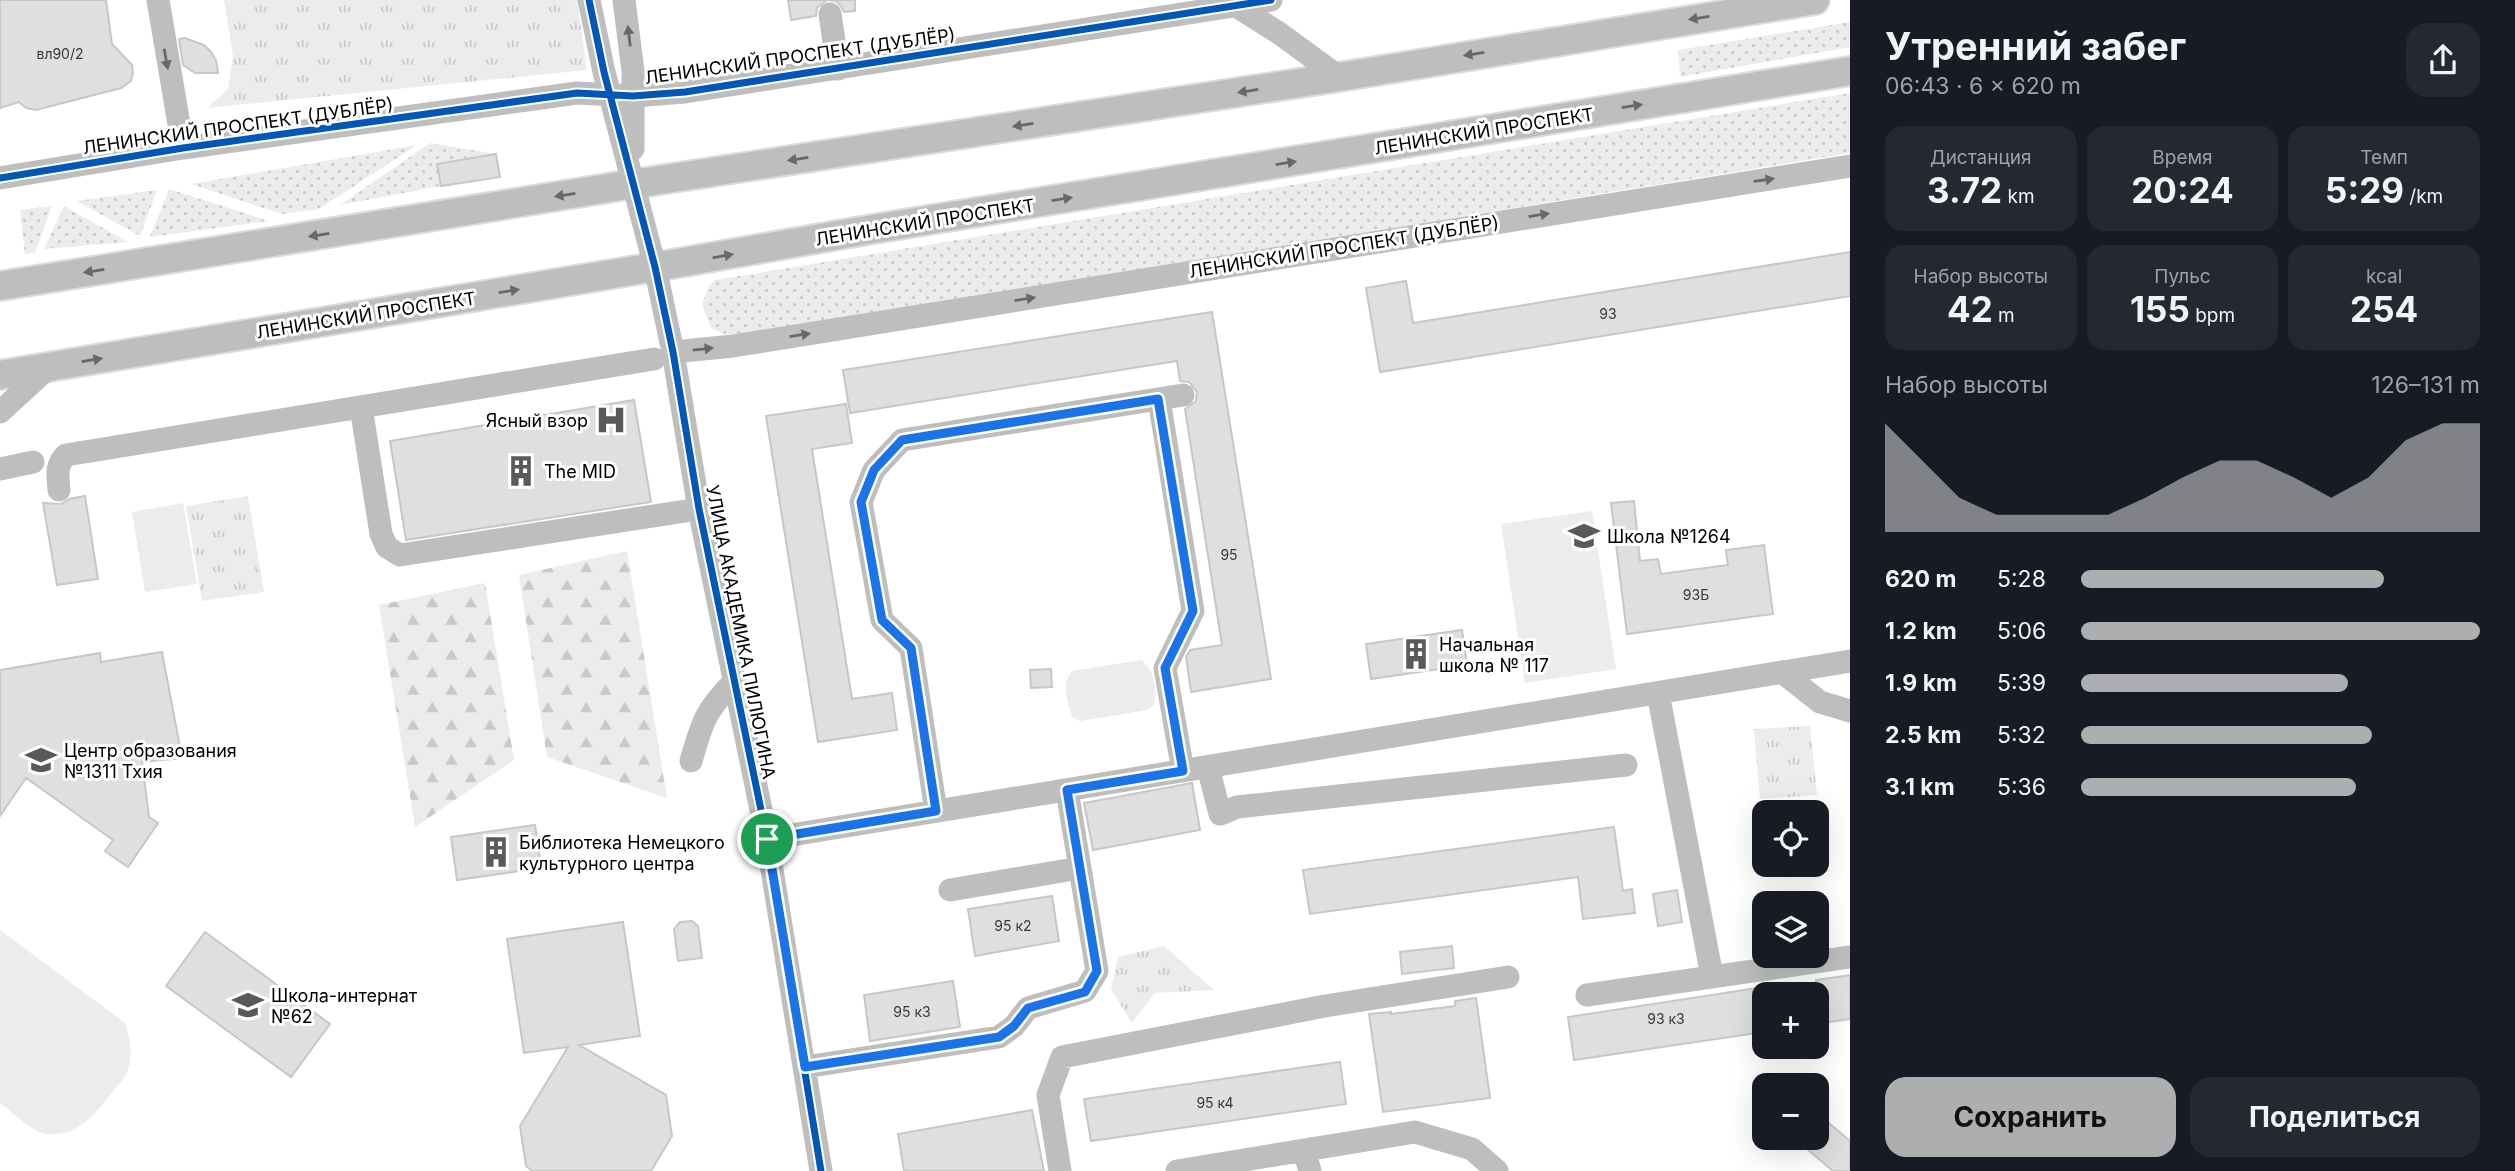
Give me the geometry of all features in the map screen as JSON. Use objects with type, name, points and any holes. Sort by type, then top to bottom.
[{"type":"main road","points":[[0,286],[633,184],[1339,77],[1815,0]]},
{"type":"main road","name":"ЛЕНИНСКИЙ ПРОСПЕКТ","points":[[0,375],[873,229],[1850,71]]},
{"type":"street","points":[[158,0],[183,148]]},
{"type":"street","points":[[589,0],[621,95]]},
{"type":"street","points":[[621,95],[633,71],[624,0]]},
{"type":"street","name":"ЛЕНИНСКИЙ ПРОСПЕКТ (ДУБЛЁР)","points":[[0,178],[183,148],[577,93],[621,95],[685,92],[1271,0]]},
{"type":"street","points":[[1233,4],[1279,33],[1339,77]]},
{"type":"street","points":[[830,14],[838,69]]},
{"type":"street","name":"УЛИЦА АКАДЕМИКА ПИЛЮГИНА","points":[[621,95],[633,184],[655,267],[663,356],[699,509],[767,839],[821,1171]]},
{"type":"street","name":"ЛЕНИНСКИЙ ПРОСПЕКТ (ДУБЛЁР)","points":[[59,490],[59,461],[66,455],[663,356],[1850,166]]},
{"type":"street","points":[[0,412],[49,367]]},
{"type":"street","points":[[936,811],[911,648],[882,620],[861,502],[874,470],[902,440],[1183,395]]},
{"type":"street","points":[[1158,399],[1193,611],[1165,668],[1183,771]]},
{"type":"street","points":[[360,407],[381,534],[387,547],[400,555],[699,509]]},
{"type":"street","points":[[0,469],[33,462]]},
{"type":"street","points":[[767,839],[1850,661]]},
{"type":"street","points":[[1782,672],[1820,702],[1850,711]]},
{"type":"street","points":[[691,761],[702,723],[714,701],[734,681]]},
{"type":"street","points":[[1658,693],[1712,976]]},
{"type":"street","points":[[1208,767],[1220,814],[1237,807],[1626,765]]},
{"type":"street","points":[[805,1067],[999,1037],[1014,1026],[1028,1008],[1085,992],[1097,971],[1067,790]]},
{"type":"street","points":[[950,890],[1080,868]]},
{"type":"street","points":[[1587,995],[1850,957]]},
{"type":"street","points":[[1060,1171],[1048,1095],[1062,1057],[1325,1006],[1508,977]]},
{"type":"street","points":[[1177,1171],[1307,1161],[1415,1132],[1472,1149],[1497,1171]]},
{"type":"green space","points":[[224,0],[577,0],[587,70],[207,108],[228,89],[233,56]]},
{"type":"green space","points":[[1850,22],[1850,47],[1680,77],[1678,50]]},
{"type":"green space","points":[[1850,93],[1850,153],[741,334],[725,334],[711,328],[702,304],[709,286],[715,280]]},
{"type":"green space","points":[[430,143],[496,154],[438,164],[441,186],[340,205]]},
{"type":"green space","points":[[417,145],[319,209],[282,214],[191,184]]},
{"type":"green space","points":[[169,189],[269,221],[150,237]]},
{"type":"green space","points":[[157,190],[140,236],[77,201]]},
{"type":"green space","points":[[52,206],[35,253],[25,254],[20,210]]},
{"type":"green space","points":[[64,206],[128,242],[129,242],[44,249]]},
{"type":"green space","points":[[248,496],[264,592],[202,601],[186,506]]},
{"type":"green space","points":[[183,503],[197,584],[145,592],[132,512]]},
{"type":"green space","points":[[1592,511],[1616,669],[1525,683],[1501,524]]},
{"type":"green space","points":[[627,551],[667,798],[547,757],[519,575]]},
{"type":"green space","points":[[485,583],[514,760],[415,827],[379,605]]},
{"type":"green space","points":[[1141,660],[1154,680],[1154,705],[1147,710],[1080,721],[1073,718],[1066,687],[1072,671]]},
{"type":"green space","points":[[1810,726],[1817,795],[1760,799],[1754,729]]},
{"type":"green space","points":[[0,930],[125,1023],[131,1050],[128,1070],[105,1102],[75,1129],[45,1134],[28,1125],[0,1103]]},
{"type":"green space","points":[[1164,946],[1214,990],[1155,993],[1132,1023],[1111,989],[1118,957]]},
{"type":"building","points":[[0,0],[106,0],[112,44],[132,65],[131,81],[121,88],[36,110],[26,108],[19,102],[0,108]]},
{"type":"building","points":[[788,0],[827,0],[817,8],[816,16],[791,20]]},
{"type":"building","points":[[827,0],[855,0],[855,11],[844,12],[836,1]]},
{"type":"building","points":[[185,38],[204,45],[211,52],[216,60],[218,73],[195,73],[183,65],[179,39]]},
{"type":"building","points":[[496,154],[500,177],[441,186],[437,164]]},
{"type":"building","points":[[1850,252],[1850,296],[1380,372],[1366,288],[1406,281],[1413,323]]},
{"type":"building","points":[[1212,312],[1271,679],[1191,692],[1186,657],[1190,650],[1222,645],[1185,409],[1196,401],[1197,392],[1189,382],[1180,381],[1177,361],[850,413],[843,370]]},
{"type":"building","name":"The MID","points":[[634,400],[651,502],[406,540],[390,441]]},
{"type":"building","points":[[846,404],[852,443],[812,449],[852,699],[892,693],[897,730],[818,742],[766,416]]},
{"type":"building","points":[[85,496],[98,579],[57,585],[43,503],[61,504],[69,499]]},
{"type":"building","points":[[1634,501],[1640,561],[1658,559],[1661,574],[1728,565],[1726,550],[1764,545],[1773,614],[1627,634],[1611,503]]},
{"type":"building","name":"Начальная школа № 117","points":[[1462,630],[1467,665],[1371,679],[1366,644]]},
{"type":"building","name":"Центр образования №1311 Тхия","points":[[162,652],[182,758],[142,762],[149,817],[158,823],[128,867],[105,851],[113,840],[26,778],[0,816],[0,670],[100,653],[101,662]]},
{"type":"building","points":[[1051,669],[1052,687],[1031,688],[1030,670]]},
{"type":"building","points":[[1192,783],[1200,830],[1093,850],[1084,803]]},
{"type":"building","name":"Библиотека Немецкого культурного центра","points":[[535,825],[541,868],[457,880],[451,837]]},
{"type":"building","points":[[1614,827],[1623,891],[1632,889],[1635,913],[1583,919],[1578,877],[1310,914],[1303,870]]},
{"type":"building","points":[[1677,890],[1682,922],[1658,926],[1653,894]]},
{"type":"building","points":[[1052,896],[1059,941],[975,956],[968,909]]},
{"type":"building","points":[[692,921],[698,926],[702,958],[678,961],[674,929],[680,922]]},
{"type":"building","points":[[623,922],[640,1036],[579,1045],[666,1095],[672,1136],[651,1171],[532,1171],[526,1166],[520,1126],[568,1047],[524,1053],[507,939]]},
{"type":"building","name":"Школа-интернат №62","points":[[205,932],[330,1024],[291,1077],[166,986]]},
{"type":"building","points":[[1452,946],[1454,968],[1402,974],[1400,952]]},
{"type":"building","points":[[1850,975],[1850,1019],[1829,1022],[1829,982],[1816,980]]},
{"type":"building","points":[[953,981],[960,1027],[870,1041],[864,995]]},
{"type":"building","points":[[1752,989],[1752,1034],[1574,1060],[1568,1017]]},
{"type":"building","points":[[1476,998],[1490,1098],[1383,1112],[1369,1014],[1455,1006],[1455,1001]]},
{"type":"building","points":[[1340,1062],[1346,1104],[1091,1141],[1084,1099]]},
{"type":"building","points":[[1032,1110],[1044,1171],[904,1171],[898,1134]]},
{"type":"building","points":[[1829,1123],[1850,1141],[1850,1171],[1833,1171],[1808,1150],[1829,1150]]},
{"type":"cycle path","points":[[589,0],[604,72],[655,267],[673,352],[699,509],[767,839],[821,1171]]},
{"type":"cycle path","points":[[0,178],[183,148],[577,93],[633,96],[685,92],[1271,0]]},
{"type":"place","name":"Ясный взор","points":[[611,420]]},
{"type":"place","name":"The MID","points":[[521,471]]},
{"type":"place","name":"Школа №1264","points":[[1584,536]]},
{"type":"place","name":"Начальная школа № 117","points":[[1416,654]]},
{"type":"place","name":"Центр образования №1311 Тхия","points":[[41,760]]},
{"type":"place","name":"Библиотека Немецкого культурного центра","points":[[496,852]]},
{"type":"place","name":"Школа-интернат №62","points":[[248,1005]]},
{"type":"route","points":[[1158,399],[1193,611],[1165,668],[1183,771],[1067,790],[1097,971],[1085,992],[1028,1008],[1014,1026],[999,1037],[805,1067],[767,839],[936,811],[911,648],[882,620],[861,502],[874,470],[902,440],[1158,399]]}]
